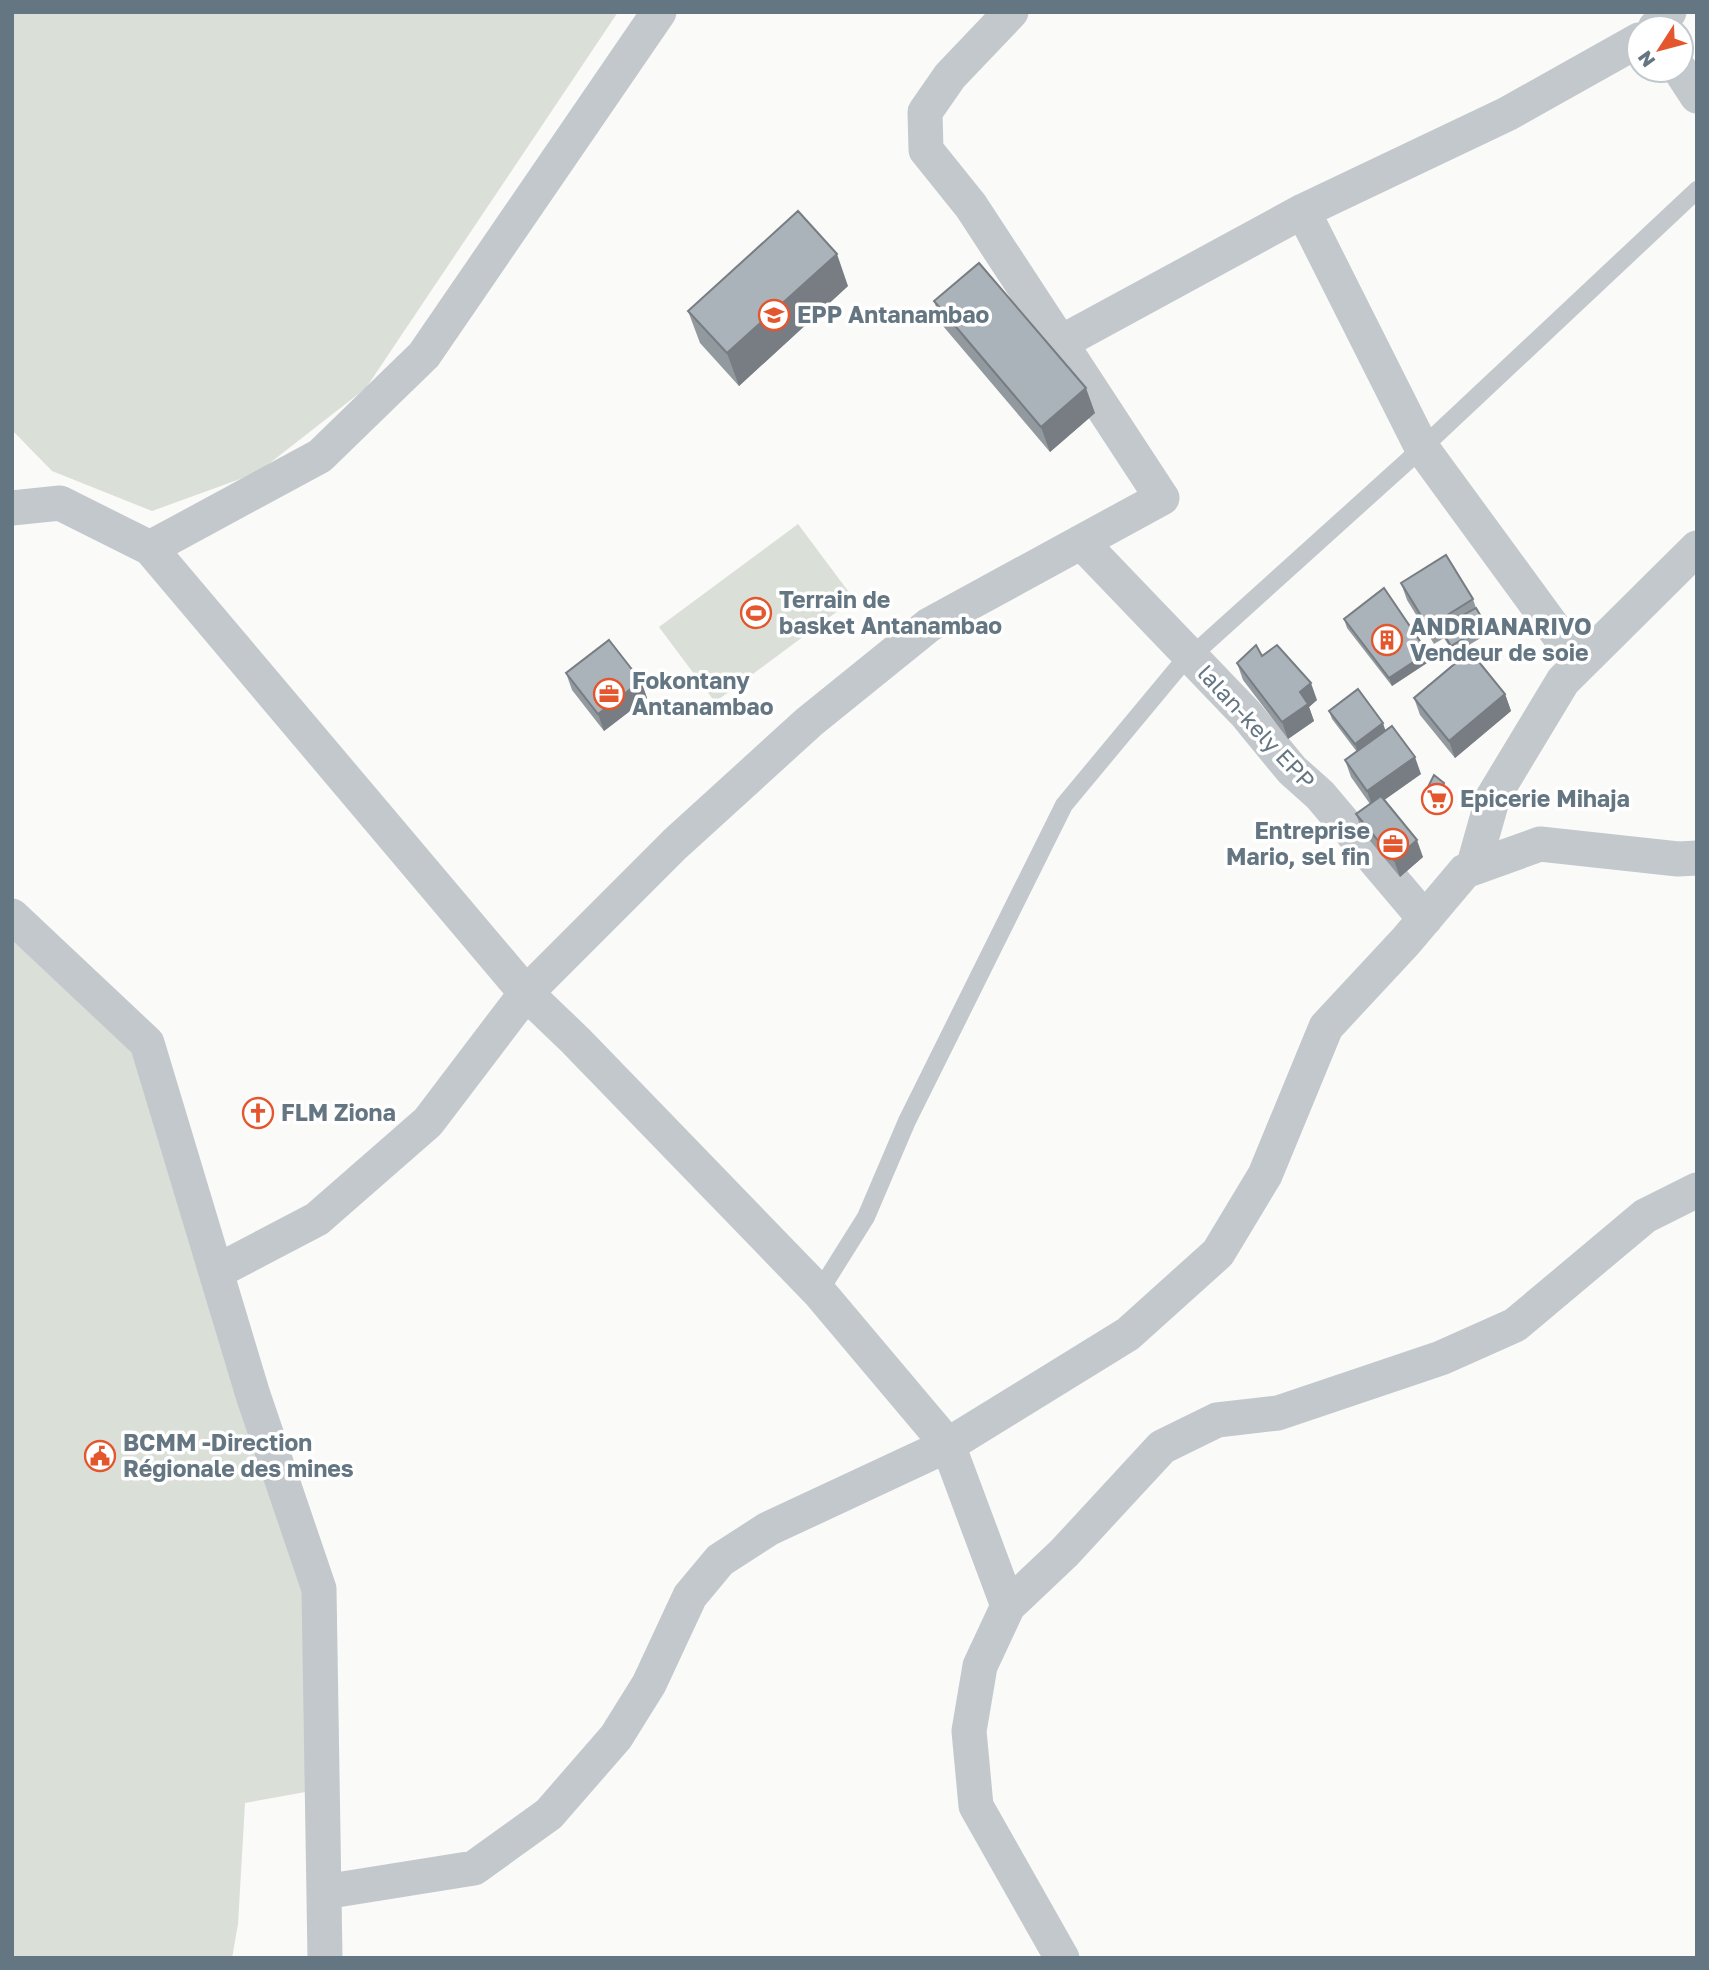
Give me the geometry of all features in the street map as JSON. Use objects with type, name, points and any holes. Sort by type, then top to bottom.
[{"type":"street","points":[[150,548],[320,456],[424,355],[659,12]]},
{"type":"street","points":[[216,1272],[317,1219],[428,1122],[526,993],[675,844],[809,722],[929,625],[1162,498],[971,206],[926,150],[925,112],[950,76],[1012,12]]},
{"type":"street","points":[[1062,342],[1303,211],[1507,114],[1625,48]]},
{"type":"street","points":[[1303,211],[1422,448],[1580,664]]},
{"type":"street","points":[[12,508],[60,503],[150,548],[526,993],[819,1292],[948,1445],[1008,1606]]},
{"type":"street","name":"lalan-kely EPP","points":[[1081,542],[1246,714],[1292,770],[1320,795],[1425,919]]},
{"type":"street","points":[[1473,868],[1493,797],[1563,681],[1697,548]]},
{"type":"street","points":[[324,1892],[474,1868],[549,1814],[616,1737],[649,1684],[690,1596],[720,1560],[768,1529],[948,1445],[1128,1334],[1218,1253],[1265,1175],[1326,1027],[1465,871],[1540,844],[1678,859],[1697,858]]},
{"type":"street","points":[[12,916],[147,1043],[253,1395],[318,1589],[325,1958]]},
{"type":"street","points":[[1062,1958],[976,1806],[969,1731],[980,1666],[1008,1606],[1064,1553],[1162,1447],[1217,1420],[1278,1413],[1441,1358],[1515,1325],[1645,1216],[1697,1191]]},
{"type":"lane","points":[[819,1292],[866,1217],[907,1121],[1065,805],[1177,669],[1422,448],[1697,190]]},
{"type":"shaded area","points":[[12,12],[618,12],[366,388],[257,473],[152,511],[52,471],[12,430]]},
{"type":"shaded area","name":"Terrain de basket Antanambao","points":[[798,524],[854,599],[715,702],[659,627]]},
{"type":"shaded area","points":[[12,916],[147,1043],[319,1589],[322,1789],[245,1803],[238,1924],[232,1958],[12,1958]]},
{"type":"building","points":[[798,211],[837,254],[727,353],[688,311]]},
{"type":"building","name":"EPP Antanambao","points":[[979,263],[1086,388],[1041,427],[934,301]]},
{"type":"building","points":[[1446,555],[1473,599],[1428,627],[1401,583]]},
{"type":"building","name":"ANDRIANARIVO Vendeur de soie","points":[[1384,588],[1422,644],[1430,651],[1389,678],[1344,619]]},
{"type":"building","points":[[1476,608],[1486,625],[1451,646],[1440,628]]},
{"type":"building","points":[[609,640],[641,681],[598,714],[566,673]]},
{"type":"building","points":[[1256,645],[1262,656],[1277,645],[1311,683],[1300,692],[1308,704],[1282,722],[1237,663]]},
{"type":"building","points":[[1470,651],[1505,694],[1449,741],[1414,698]]},
{"type":"building","points":[[1358,689],[1383,723],[1355,744],[1329,711]]},
{"type":"building","points":[[1392,726],[1415,757],[1367,791],[1345,760]]},
{"type":"building","points":[[1434,775],[1444,783],[1435,803],[1423,797]]},
{"type":"building","points":[[1381,796],[1417,840],[1394,860],[1356,814]]},
{"type":"place","name":"EPP Antanambao","points":[[774,315]]},
{"type":"place","name":"Terrain de basket Antanambao","points":[[756,613]]},
{"type":"place","name":"ANDRIANARIVO Vendeur de soie","points":[[1387,640]]},
{"type":"place","name":"Fokontany Antanambao","points":[[609,694]]},
{"type":"place","name":"Epicerie Mihaja","points":[[1437,799]]},
{"type":"place","name":"Entreprise Mario, sel fin","points":[[1393,844]]},
{"type":"place","name":"FLM Ziona","points":[[258,1113]]},
{"type":"place","name":"BCMM -Direction Régionale des mines","points":[[100,1456]]}]
